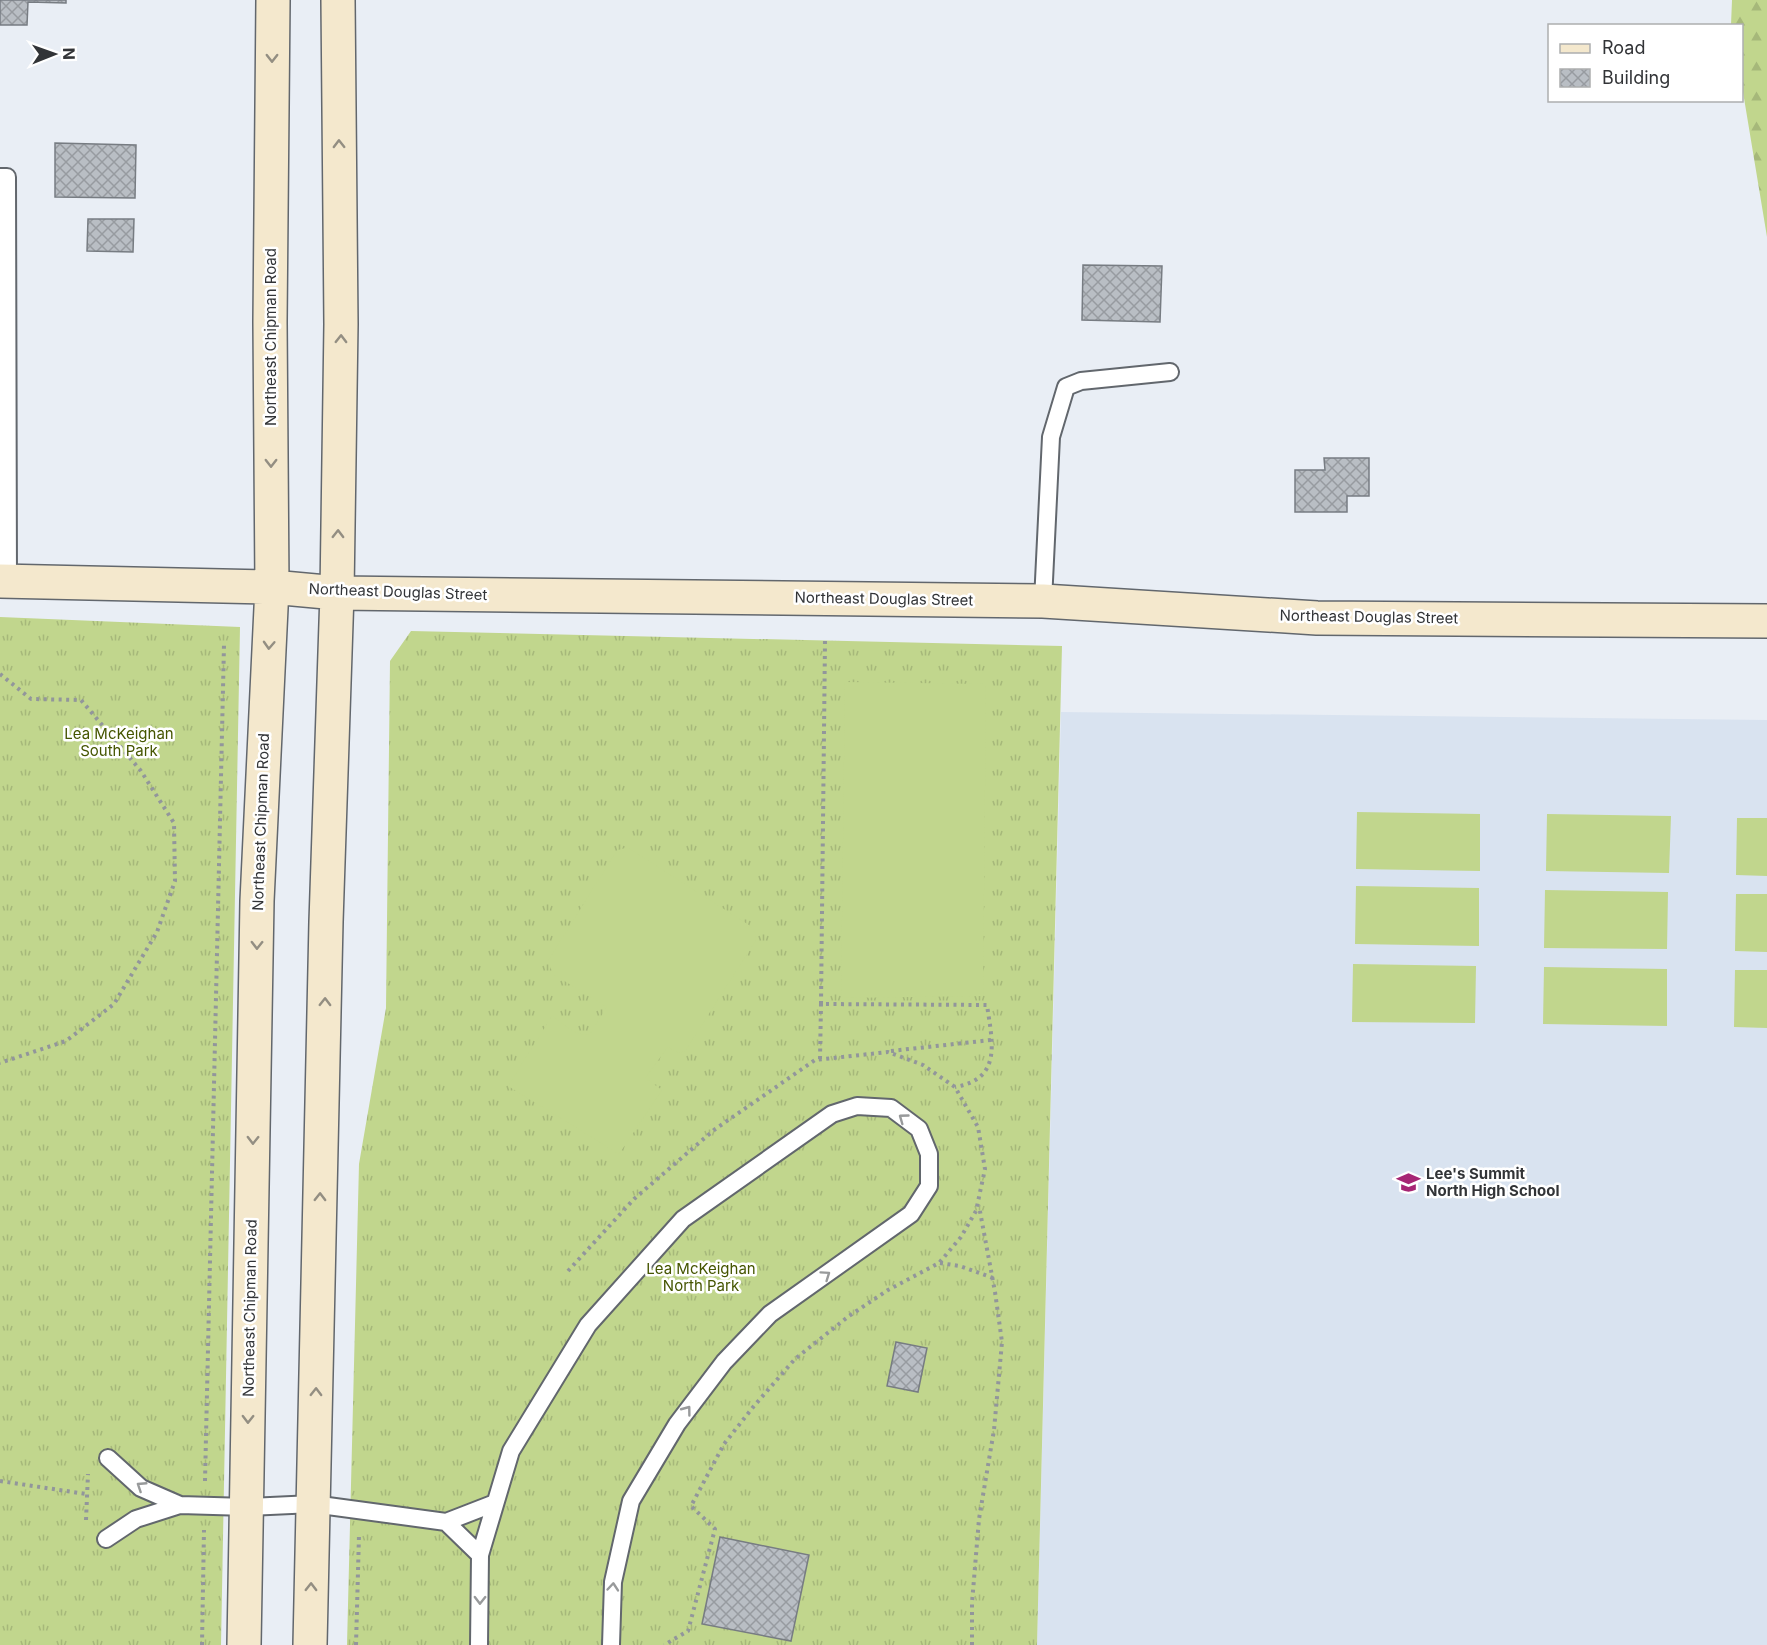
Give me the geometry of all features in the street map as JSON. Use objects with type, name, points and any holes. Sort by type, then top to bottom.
[{"type":"main road","name":"Northeast Chipman Road","points":[[244,1645],[258,901],[272,587],[270,310],[273,0]]},
{"type":"main road","points":[[310,1645],[326,922],[337,593],[341,324],[338,0]]},
{"type":"main road","name":"Northeast Douglas Street","points":[[4,581],[272,587],[337,593],[1043,601],[1317,618],[1767,621]]},
{"type":"lane","points":[[0,177],[7,177],[4,581]]},
{"type":"lane","points":[[1043,601],[1051,437],[1066,387],[1081,381],[1170,372]]},
{"type":"lane","points":[[479,1645],[480,1555],[511,1450],[588,1325],[683,1220],[832,1114],[857,1106],[891,1108],[919,1129],[929,1154],[929,1186],[911,1214],[770,1314],[724,1362],[677,1424],[631,1501],[613,1582],[611,1645]]},
{"type":"lane","points":[[108,1458],[141,1488],[180,1505],[247,1507],[313,1504],[446,1522],[495,1503]]},
{"type":"lane","points":[[106,1539],[136,1519],[180,1505]]},
{"type":"lane","points":[[446,1522],[480,1555]]},
{"type":"path","points":[[820,1059],[825,641]]},
{"type":"path","points":[[202,1645],[224,645]]},
{"type":"path","points":[[0,674],[31,699],[81,700],[141,771],[174,823],[175,881],[157,932],[114,1004],[66,1041],[0,1063]]},
{"type":"path","points":[[821,1004],[987,1005],[993,1052],[986,1071],[970,1085],[955,1087]]},
{"type":"path","points":[[568,1271],[634,1199],[714,1130],[815,1060],[991,1040]]},
{"type":"path","points":[[664,1645],[688,1630],[715,1529],[691,1506],[724,1444],[795,1359],[849,1316],[888,1290],[939,1263],[961,1237],[976,1211],[985,1169],[978,1127],[955,1087],[923,1065],[888,1052],[881,1052]]},
{"type":"path","points":[[972,1645],[978,1531],[994,1430],[1002,1342],[993,1278],[978,1203]]},
{"type":"path","points":[[939,1263],[960,1266],[993,1278]]},
{"type":"path","points":[[86,1526],[88,1472]]},
{"type":"path","points":[[0,1481],[86,1494]]},
{"type":"path","points":[[356,1645],[359,1531]]},
{"type":"shaded area","name":"Lee's Summit North High School","points":[[1061,712],[1767,720],[1767,1645],[1037,1645]]},
{"type":"green space","points":[[1732,0],[1767,0],[1767,237],[1743,92],[1743,24],[1731,24]]},
{"type":"green space","name":"Lea McKeighan South Park","points":[[0,617],[240,627],[221,1645],[0,1645]]},
{"type":"green space","name":"Lea McKeighan North Park","points":[[411,631],[1062,646],[1037,1645],[347,1645],[359,1164],[386,1008],[390,661]]},
{"type":"green space","points":[[845,682],[986,684],[983,996],[841,998]]},
{"type":"green space","points":[[1357,812],[1480,814],[1480,871],[1356,869]]},
{"type":"green space","points":[[1547,814],[1671,816],[1669,873],[1546,871]]},
{"type":"green space","points":[[1737,818],[1767,818],[1767,876],[1736,875]]},
{"type":"green space","points":[[625,848],[749,925],[756,934],[755,942],[685,1051],[679,1053],[668,1047],[645,1078],[662,1090],[619,1154],[508,1086],[552,1016],[575,1032],[585,1035],[590,1034],[607,1007],[553,974],[548,961],[614,855],[618,850]]},
{"type":"green space","points":[[1356,886],[1479,888],[1479,946],[1355,944]]},
{"type":"green space","points":[[1545,890],[1668,892],[1667,949],[1544,948]]},
{"type":"green space","points":[[1736,894],[1767,894],[1767,952],[1735,951]]},
{"type":"green space","points":[[1353,964],[1476,966],[1475,1023],[1352,1022]]},
{"type":"green space","points":[[1544,967],[1667,969],[1667,1026],[1543,1024]]},
{"type":"green space","points":[[1735,970],[1767,970],[1767,1028],[1734,1027]]},
{"type":"building","points":[[0,0],[66,0],[66,3],[28,2],[27,25],[0,25]]},
{"type":"building","points":[[55,143],[136,145],[135,198],[55,197]]},
{"type":"building","points":[[88,219],[134,219],[133,252],[87,251]]},
{"type":"building","points":[[1083,265],[1162,266],[1160,322],[1082,320]]},
{"type":"building","points":[[1324,458],[1369,458],[1369,496],[1347,496],[1347,512],[1295,512],[1295,470],[1325,470]]},
{"type":"building","points":[[896,1342],[927,1348],[918,1392],[887,1386]]},
{"type":"building","points":[[720,1537],[809,1555],[791,1641],[702,1624]]},
{"type":"place","name":"Lee's Summit North High School","points":[[1408,1183]]}]
